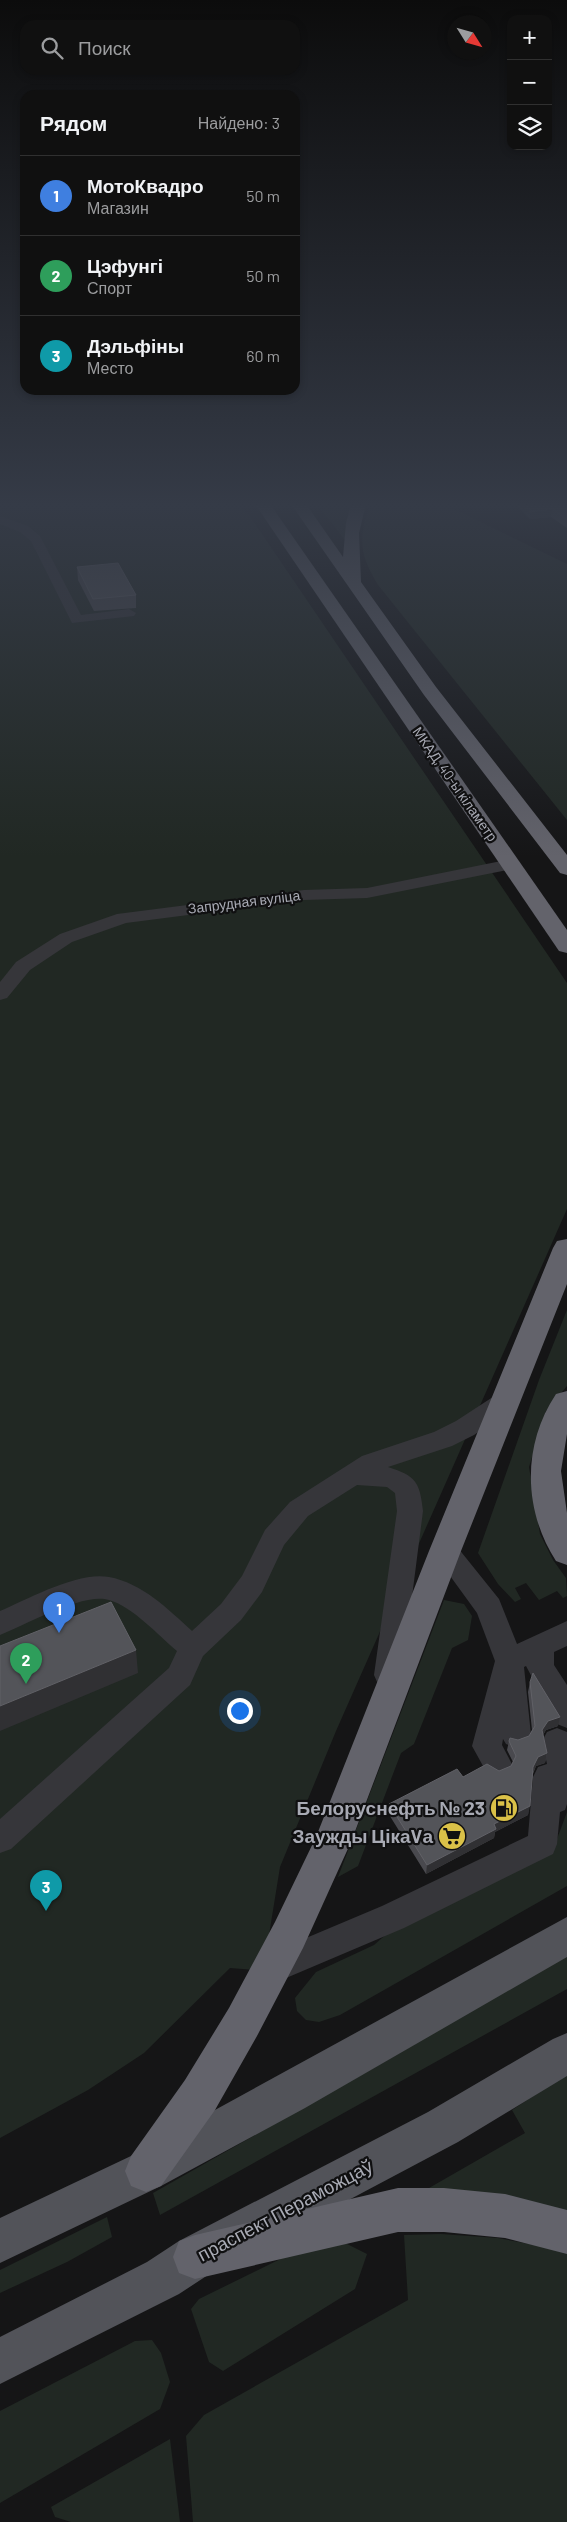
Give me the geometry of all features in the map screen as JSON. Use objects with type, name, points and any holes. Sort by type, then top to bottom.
[{"type":"highway","name":"МКАД, 40-ы кіламетр","points":[[344,622],[567,946]]},
{"type":"highway","points":[[380,622],[430,691],[546,839],[567,869]]},
{"type":"highway","points":[[546,839],[567,853]]},
{"type":"highway","points":[[146,2171],[200,2094],[243,2022],[272,1968],[332,1842],[445,1551],[508,1399],[567,1248]]},
{"type":"highway","points":[[567,1402],[552,1435],[546,1471],[552,1516],[567,1552]]},
{"type":"highway","points":[[195,2257],[398,2210],[444,2210],[505,2216],[567,2232]]},
{"type":"main road","points":[[0,2241],[146,2171],[290,2093],[567,1936]]},
{"type":"main road","name":"праспект Пераможцаў","points":[[0,2361],[163,2278],[195,2257],[443,2127],[567,2053]]},
{"type":"lane","name":"Запрудная вуліца","points":[[0,994],[23,966],[66,938],[123,918],[304,894],[368,893],[511,864]]},
{"type":"lane","points":[[0,1839],[180,1676],[192,1648],[231,1612],[252,1584],[274,1538],[299,1509],[349,1475],[371,1463],[442,1439],[465,1428],[508,1399]]},
{"type":"lane","points":[[349,1475],[367,1474],[397,1481],[405,1487],[410,1511],[384,1706]]},
{"type":"lane","points":[[445,1551],[489,1607],[525,1705]]},
{"type":"lane","points":[[0,1623],[86,1588],[109,1588],[132,1598],[192,1648]]},
{"type":"lane","points":[[498,1766],[487,1746],[509,1661],[567,1633]]},
{"type":"lane","points":[[272,1968],[393,1917],[542,1844],[562,1768],[563,1704],[540,1667],[540,1646]]},
{"type":"lane","points":[[509,1661],[516,1735]]},
{"type":"lane","points":[[542,1844],[557,1778]]},
{"type":"lane","points":[[530,1814],[542,1844]]},
{"type":"shaded area","points":[[0,622],[321,622],[567,983],[567,1209],[336,1731],[280,1867],[269,1935],[255,1970],[230,1968],[144,2053],[88,2090],[0,2138]]},
{"type":"shaded area","points":[[408,622],[567,622],[567,820]]},
{"type":"shaded area","points":[[567,1310],[567,1386],[546,1411],[529,1467],[540,1534],[553,1560],[566,1578],[567,1596],[563,1598],[557,1591],[539,1600],[526,1583],[515,1588],[521,1599],[515,1602],[498,1584],[478,1553],[539,1380]]},
{"type":"shaded area","points":[[444,1600],[464,1604],[472,1616],[468,1640],[452,1648],[414,1744],[401,1753],[358,1866],[338,1877]]},
{"type":"shaded area","points":[[567,1812],[567,1886],[340,2015],[319,2022],[306,2020],[297,2011],[295,1998],[316,1972],[374,1945],[390,1931],[557,1839]]},
{"type":"shaded area","points":[[567,1952],[567,1989],[160,2215],[153,2193],[400,2053]]},
{"type":"shaded area","points":[[567,2074],[567,2211],[494,2195],[429,2188],[525,2133],[512,2110]]},
{"type":"shaded area","points":[[107,2217],[112,2237],[67,2262],[0,2293],[0,2270]]},
{"type":"shaded area","points":[[441,2234],[498,2238],[567,2251],[567,2522],[193,2522],[186,2436],[204,2415],[408,2300],[404,2235]]},
{"type":"shaded area","points":[[337,2239],[367,2254],[355,2289],[223,2371],[209,2362],[191,2309],[199,2299],[315,2242]]},
{"type":"shaded area","points":[[152,2340],[161,2353],[170,2382],[160,2409],[0,2503],[0,2411],[135,2341]]},
{"type":"shaded area","points":[[170,2439],[180,2522],[71,2522],[55,2517],[51,2507]]},
{"type":"building","points":[[111,1602],[136,1650],[0,1706],[0,1646]]},
{"type":"building","points":[[533,1673],[560,1717],[548,1721],[542,1730],[547,1753],[538,1757],[533,1767],[530,1806],[494,1824],[496,1829],[427,1865],[389,1804],[457,1769],[463,1777],[487,1764],[499,1771],[511,1766],[516,1756],[509,1741],[510,1738],[518,1740],[529,1736],[535,1726],[530,1682]]},
{"type":"place","name":"МотоКвадро","points":[[59,1633]]},
{"type":"place","name":"Цэфунгі","points":[[26,1684]]},
{"type":"place","name":"Белоруснефть № 23","points":[[504,1808]]},
{"type":"place","name":"Заужды ЦікаVа","points":[[452,1836]]},
{"type":"place","name":"Дэльфіны","points":[[46,1911]]}]
